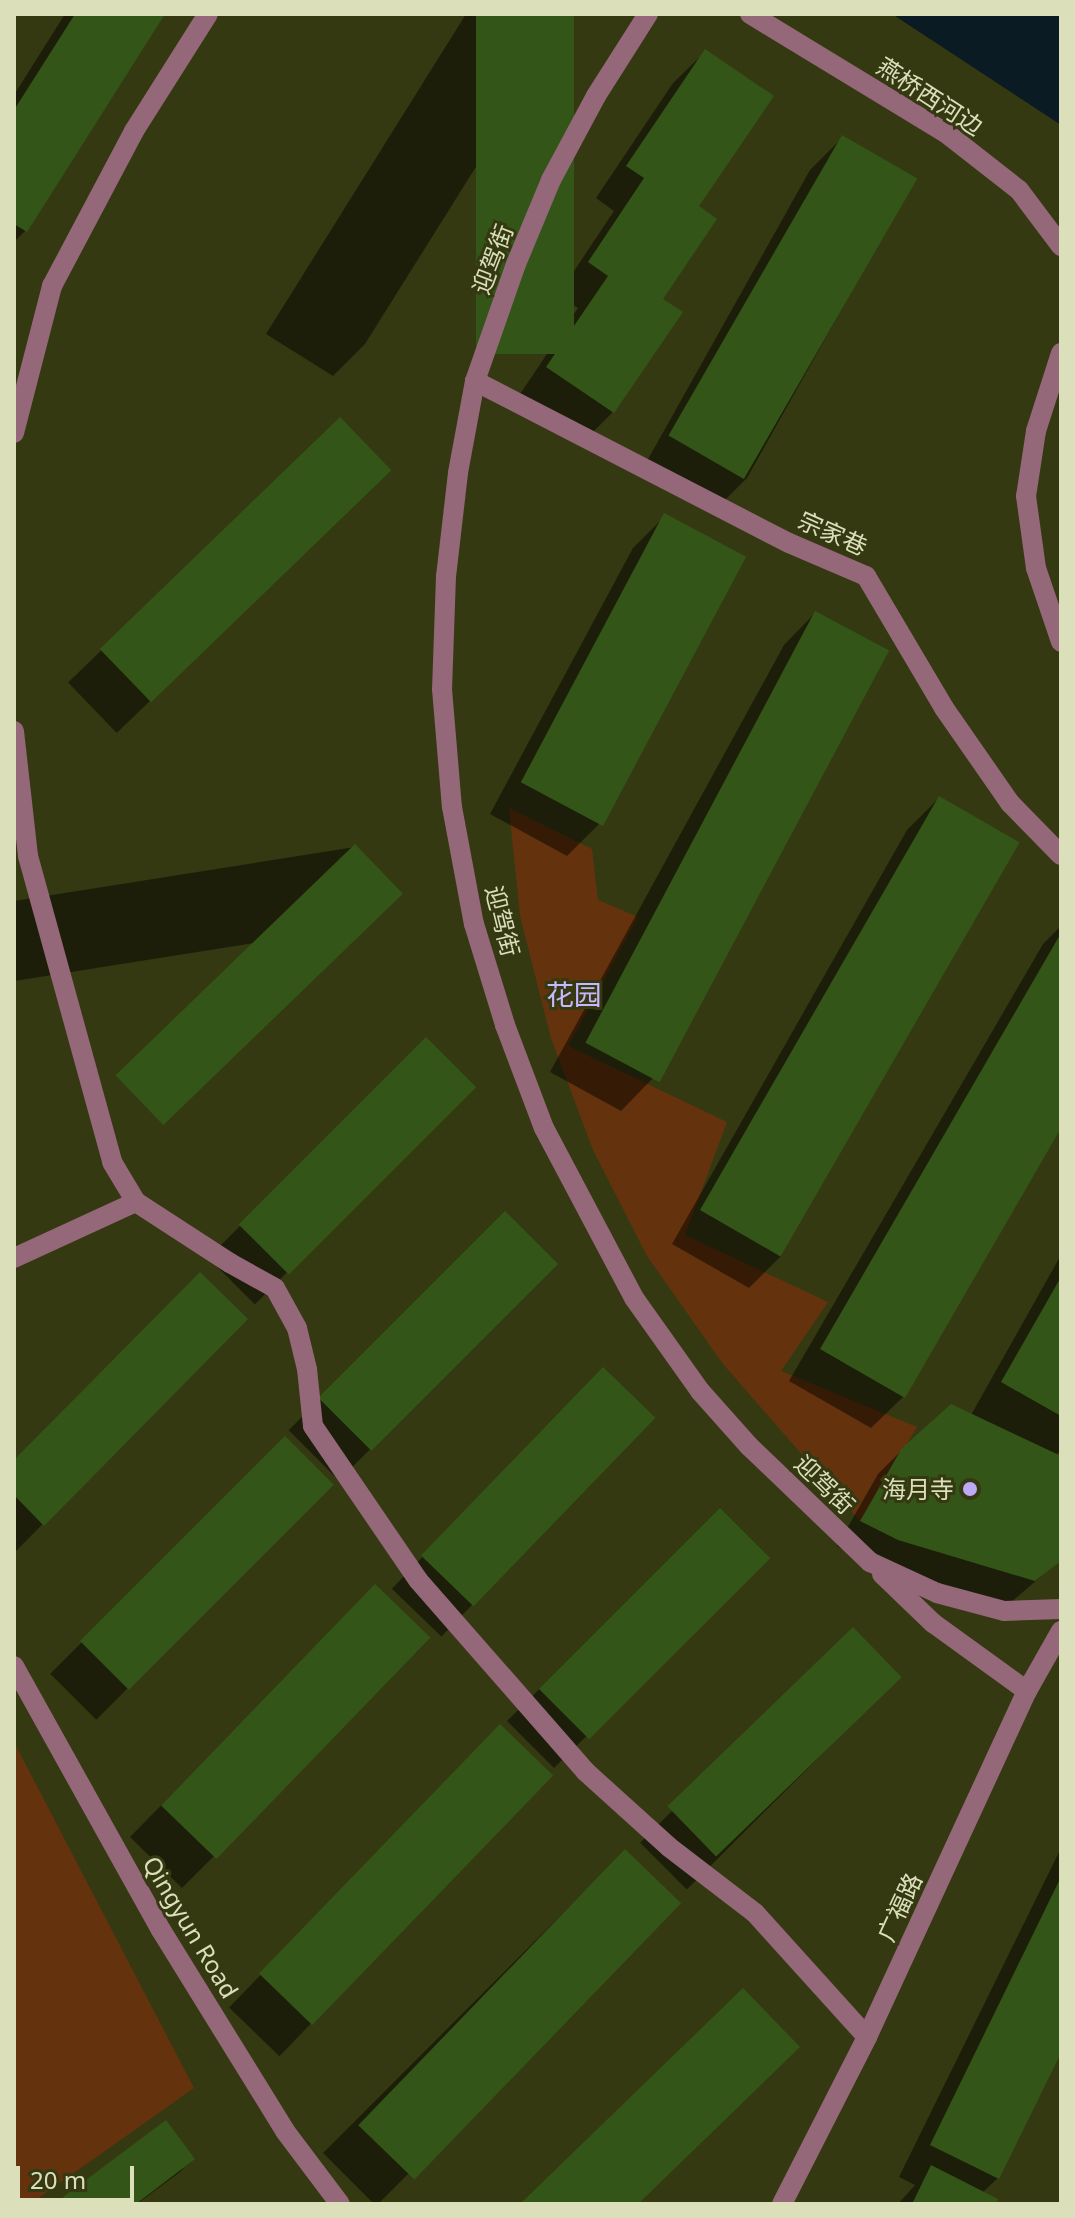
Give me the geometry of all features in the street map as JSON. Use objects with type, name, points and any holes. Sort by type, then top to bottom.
[{"type":"street","points":[[14,433],[52,286],[134,131],[208,14]]},
{"type":"street","name":"迎驾街","points":[[648,14],[596,96],[551,180],[516,264],[475,381],[458,473],[446,576],[442,689],[452,807],[474,924],[505,1025],[544,1128],[634,1298],[700,1391],[749,1446],[870,1562],[937,1593],[1004,1611],[1061,1609]]},
{"type":"street","name":"燕桥西河边","points":[[750,14],[946,133],[1019,190],[1061,246]]},
{"type":"street","points":[[1061,353],[1036,431],[1026,496],[1036,568],[1061,642]]},
{"type":"street","name":"宗家巷","points":[[475,381],[789,543],[866,576],[944,708],[1010,803],[1061,855]]},
{"type":"street","points":[[14,731],[28,856],[112,1162],[136,1202],[230,1263],[275,1288],[297,1328],[307,1369],[313,1426],[418,1580],[585,1771],[669,1847],[755,1913],[867,2037]]},
{"type":"street","points":[[14,1258],[136,1202]]},
{"type":"street","points":[[870,1562],[933,1623],[1027,1691]]},
{"type":"street","name":"广福路","points":[[782,2204],[867,2037],[1027,1691],[1061,1631]]},
{"type":"street","name":"Qingyun Road","points":[[14,1666],[161,1930],[285,2131],[340,2204]]},
{"type":"shaded area","points":[[509,808],[592,849],[598,900],[638,917],[568,1046],[727,1122],[685,1235],[828,1302],[781,1371],[917,1427],[860,1521],[723,1364],[647,1256],[593,1150],[551,1038],[520,916]]},
{"type":"shaded area","points":[[14,1742],[194,2088],[30,2204],[14,2204]]},
{"type":"water","points":[[892,14],[1057,14],[1061,17],[1061,125]]},
{"type":"building","points":[[75,14],[165,14],[27,232],[14,224],[14,110]]},
{"type":"building","points":[[476,14],[574,14],[574,354],[476,354]]},
{"type":"building","points":[[705,49],[774,96],[699,206],[717,219],[663,299],[683,312],[614,413],[546,367],[608,276],[588,262],[644,178],[626,166]]},
{"type":"building","points":[[842,135],[917,178],[744,479],[668,436]]},
{"type":"building","points":[[340,417],[391,470],[151,702],[100,649]]},
{"type":"building","points":[[664,513],[746,557],[603,826],[521,782]]},
{"type":"building","points":[[815,611],[889,650],[660,1082],[585,1043]]},
{"type":"building","points":[[939,796],[1020,842],[781,1256],[700,1210]]},
{"type":"building","points":[[355,844],[403,894],[163,1125],[115,1075]]},
{"type":"building","points":[[1061,933],[1061,1128],[905,1398],[820,1349]]},
{"type":"building","points":[[426,1037],[476,1087],[289,1275],[239,1224]]},
{"type":"building","points":[[505,1211],[558,1264],[371,1451],[318,1398]]},
{"type":"building","points":[[200,1272],[248,1319],[44,1526],[14,1495],[14,1460]]},
{"type":"building","points":[[1061,1277],[1061,1416],[1001,1382]]},
{"type":"building","points":[[603,1367],[656,1418],[474,1606],[421,1555]]},
{"type":"building","name":"海月寺","points":[[951,1404],[1061,1456],[1061,1561],[1035,1581],[898,1540],[860,1521],[902,1448]]},
{"type":"building","points":[[285,1436],[334,1485],[129,1690],[80,1641]]},
{"type":"building","points":[[720,1508],[770,1558],[589,1739],[539,1689]]},
{"type":"building","points":[[375,1584],[430,1637],[216,1859],[161,1806]]},
{"type":"building","points":[[853,1627],[902,1677],[716,1857],[667,1806]]},
{"type":"building","points":[[500,1724],[553,1775],[312,2025],[259,1974]]},
{"type":"building","points":[[625,1849],[681,1903],[414,2179],[358,2125]]},
{"type":"building","points":[[1061,1877],[1061,2053],[999,2179],[930,2145]]},
{"type":"building","points":[[743,1988],[800,2047],[638,2204],[520,2204]]},
{"type":"building","points":[[166,2120],[195,2159],[136,2204],[68,2204],[63,2197]]},
{"type":"building","points":[[931,2165],[998,2199],[996,2204],[912,2204]]},
{"type":"place","name":"海月寺","points":[[970,1489]]},
{"type":"district","name":"花园","points":[[574,994]]}]
